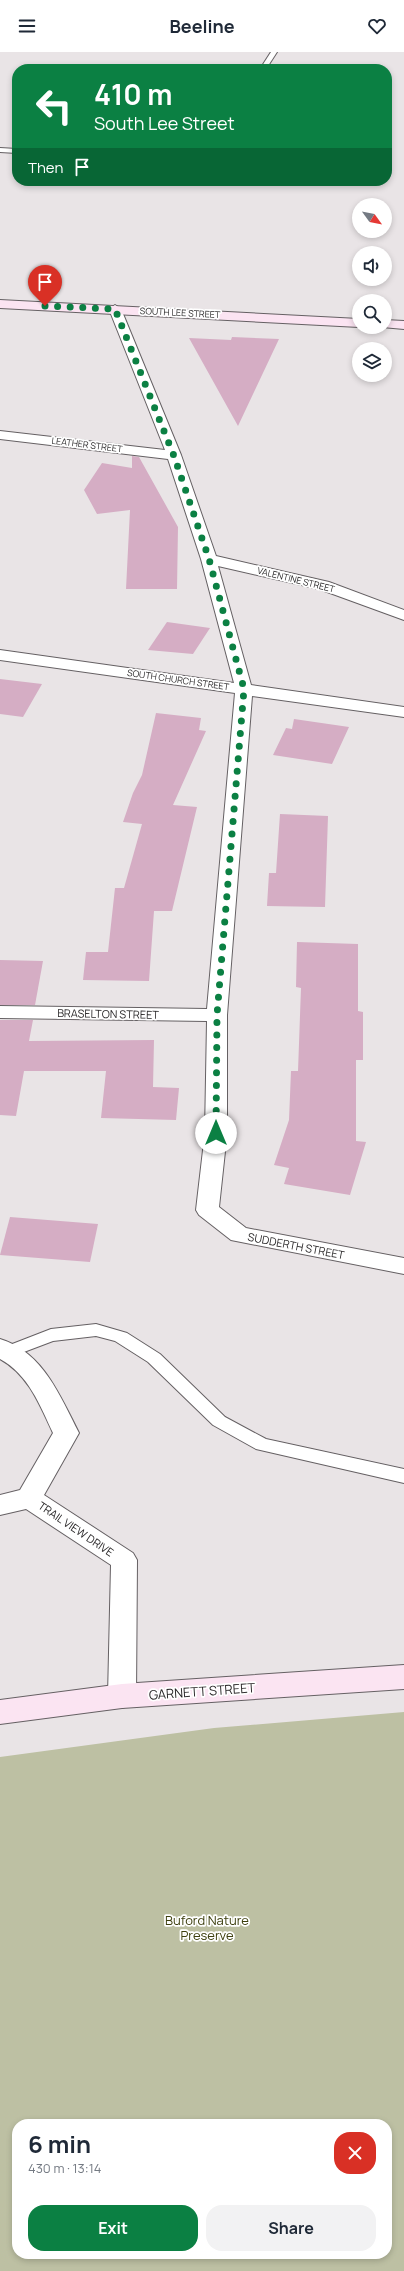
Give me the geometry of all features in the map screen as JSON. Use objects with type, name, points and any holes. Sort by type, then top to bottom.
[{"type":"street","name":"SOUTH LEE STREET","points":[[0,304],[352,323]]},
{"type":"street","name":"SUDDERTH STREET","points":[[115,309],[174,456],[209,559],[244,689],[217,1015],[216,1133],[208,1210],[239,1235],[404,1266]]},
{"type":"street","points":[[392,324],[404,325]]},
{"type":"street","name":"LEATHER STREET","points":[[0,435],[174,456]]},
{"type":"street","name":"VALENTINE STREET","points":[[209,559],[324,585],[404,615]]},
{"type":"street","name":"SOUTH CHURCH STREET","points":[[0,655],[404,712]]},
{"type":"street","name":"BRASELTON STREET","points":[[0,1012],[217,1015]]},
{"type":"street","name":"TRAIL VIEW DRIVE","points":[[4,1350],[38,1377],[66,1433],[29,1498],[124,1560],[122,1696]]},
{"type":"street","points":[[0,1505],[29,1498]]},
{"type":"street","name":"GARNETT STREET","points":[[0,1712],[122,1696],[404,1677]]},
{"type":"lane","points":[[266,64],[274,52]]},
{"type":"lane","points":[[0,150],[12,151]]},
{"type":"lane","points":[[4,1350],[51,1335],[96,1330],[121,1337],[154,1358],[219,1421],[262,1444],[404,1476]]},
{"type":"green space","name":"Buford Nature Preserve","points":[[404,1712],[404,2271],[0,2271],[0,1757],[214,1728]]},
{"type":"building","points":[[232,337],[279,339],[238,426],[189,338],[231,340]]},
{"type":"building","points":[[132,456],[139,457],[178,527],[177,589],[126,589],[130,510],[97,514],[84,490],[102,463],[132,468]]},
{"type":"building","points":[[167,622],[210,628],[193,654],[148,650]]},
{"type":"building","points":[[0,679],[42,684],[23,717],[0,714]]},
{"type":"building","points":[[156,713],[201,718],[199,730],[206,731],[173,805],[197,807],[172,911],[154,911],[149,981],[83,980],[86,952],[108,952],[115,888],[124,888],[142,824],[123,822],[133,793],[142,775]]},
{"type":"building","points":[[294,719],[349,727],[332,764],[273,755],[286,728],[292,729]]},
{"type":"building","points":[[280,814],[328,816],[325,907],[267,906],[269,873],[276,873]]},
{"type":"building","points":[[297,942],[358,944],[358,1011],[363,1012],[363,1060],[356,1060],[356,1141],[366,1142],[350,1195],[284,1184],[289,1168],[274,1165],[289,1120],[291,1071],[298,1071],[301,988],[296,987]]},
{"type":"building","points":[[0,960],[43,961],[35,1005],[0,1005]]},
{"type":"building","points":[[0,1020],[33,1020],[29,1041],[154,1040],[153,1087],[179,1088],[176,1120],[101,1118],[106,1071],[24,1071],[16,1116],[0,1115]]},
{"type":"building","points":[[10,1217],[98,1224],[90,1262],[0,1255]]},
{"type":"route","points":[[45,306],[115,309],[174,456],[209,559],[244,689],[217,1015],[216,1133]]}]
